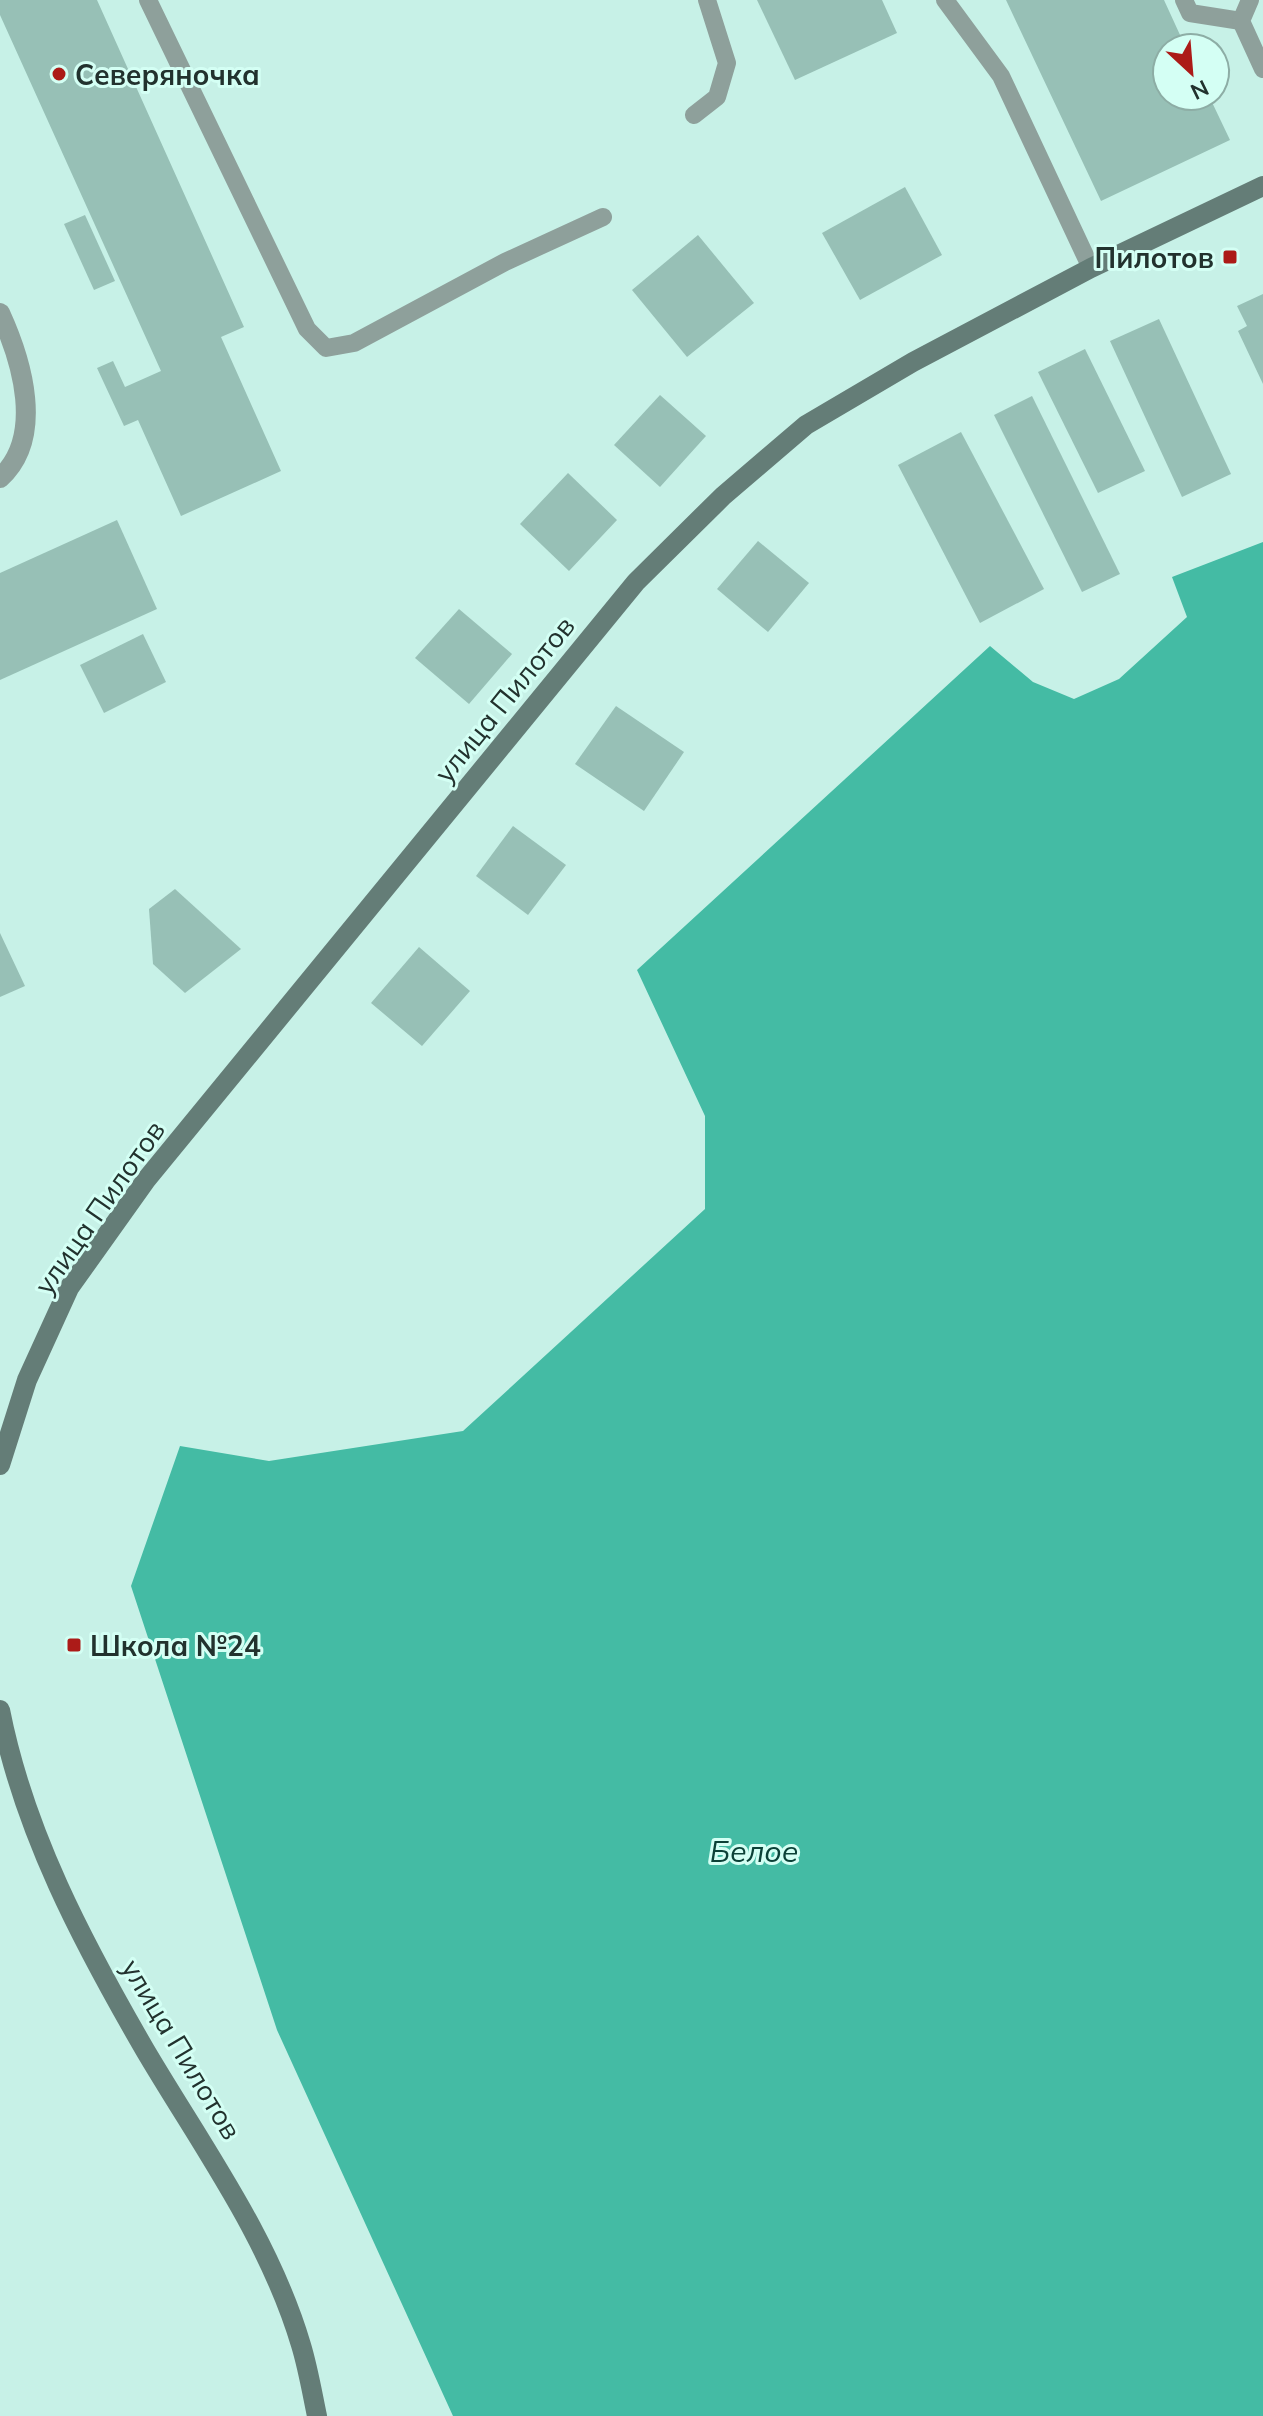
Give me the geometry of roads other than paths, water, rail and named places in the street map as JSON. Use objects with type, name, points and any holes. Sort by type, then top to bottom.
[{"type":"street","name":"улица Пилотов","points":[[0,1465],[27,1380],[69,1288],[146,1180],[636,582],[723,496],[806,425],[913,362],[1091,268],[1263,186]]},
{"type":"street","points":[[0,313],[12,339],[26,406],[22,452],[0,478]]},
{"type":"street","name":"улица Пилотов","points":[[0,1710],[9,1757],[32,1826],[64,1901],[145,2050],[213,2155],[263,2252],[301,2343],[317,2416]]},
{"type":"lane","points":[[694,115],[717,97],[727,63],[707,0]]},
{"type":"lane","points":[[945,0],[1001,76],[1091,268]]},
{"type":"lane","points":[[1184,0],[1190,13],[1241,21]]},
{"type":"lane","points":[[1250,0],[1241,21],[1263,69]]},
{"type":"lane","points":[[153,1],[307,329],[326,348],[354,343],[505,262],[603,217]]},
{"type":"water","name":"Белое","points":[[1263,542],[1263,2416],[453,2416],[277,2030],[131,1586],[180,1446],[269,1461],[463,1431],[705,1209],[705,1116],[637,970],[990,646],[1033,682],[1074,699],[1119,679],[1187,617],[1172,577]]},
{"type":"place","name":"Северяночка","points":[[59,74]]},
{"type":"place","name":"Пилотов","points":[[1230,257]]},
{"type":"place","name":"Школа №24","points":[[74,1645]]}]
